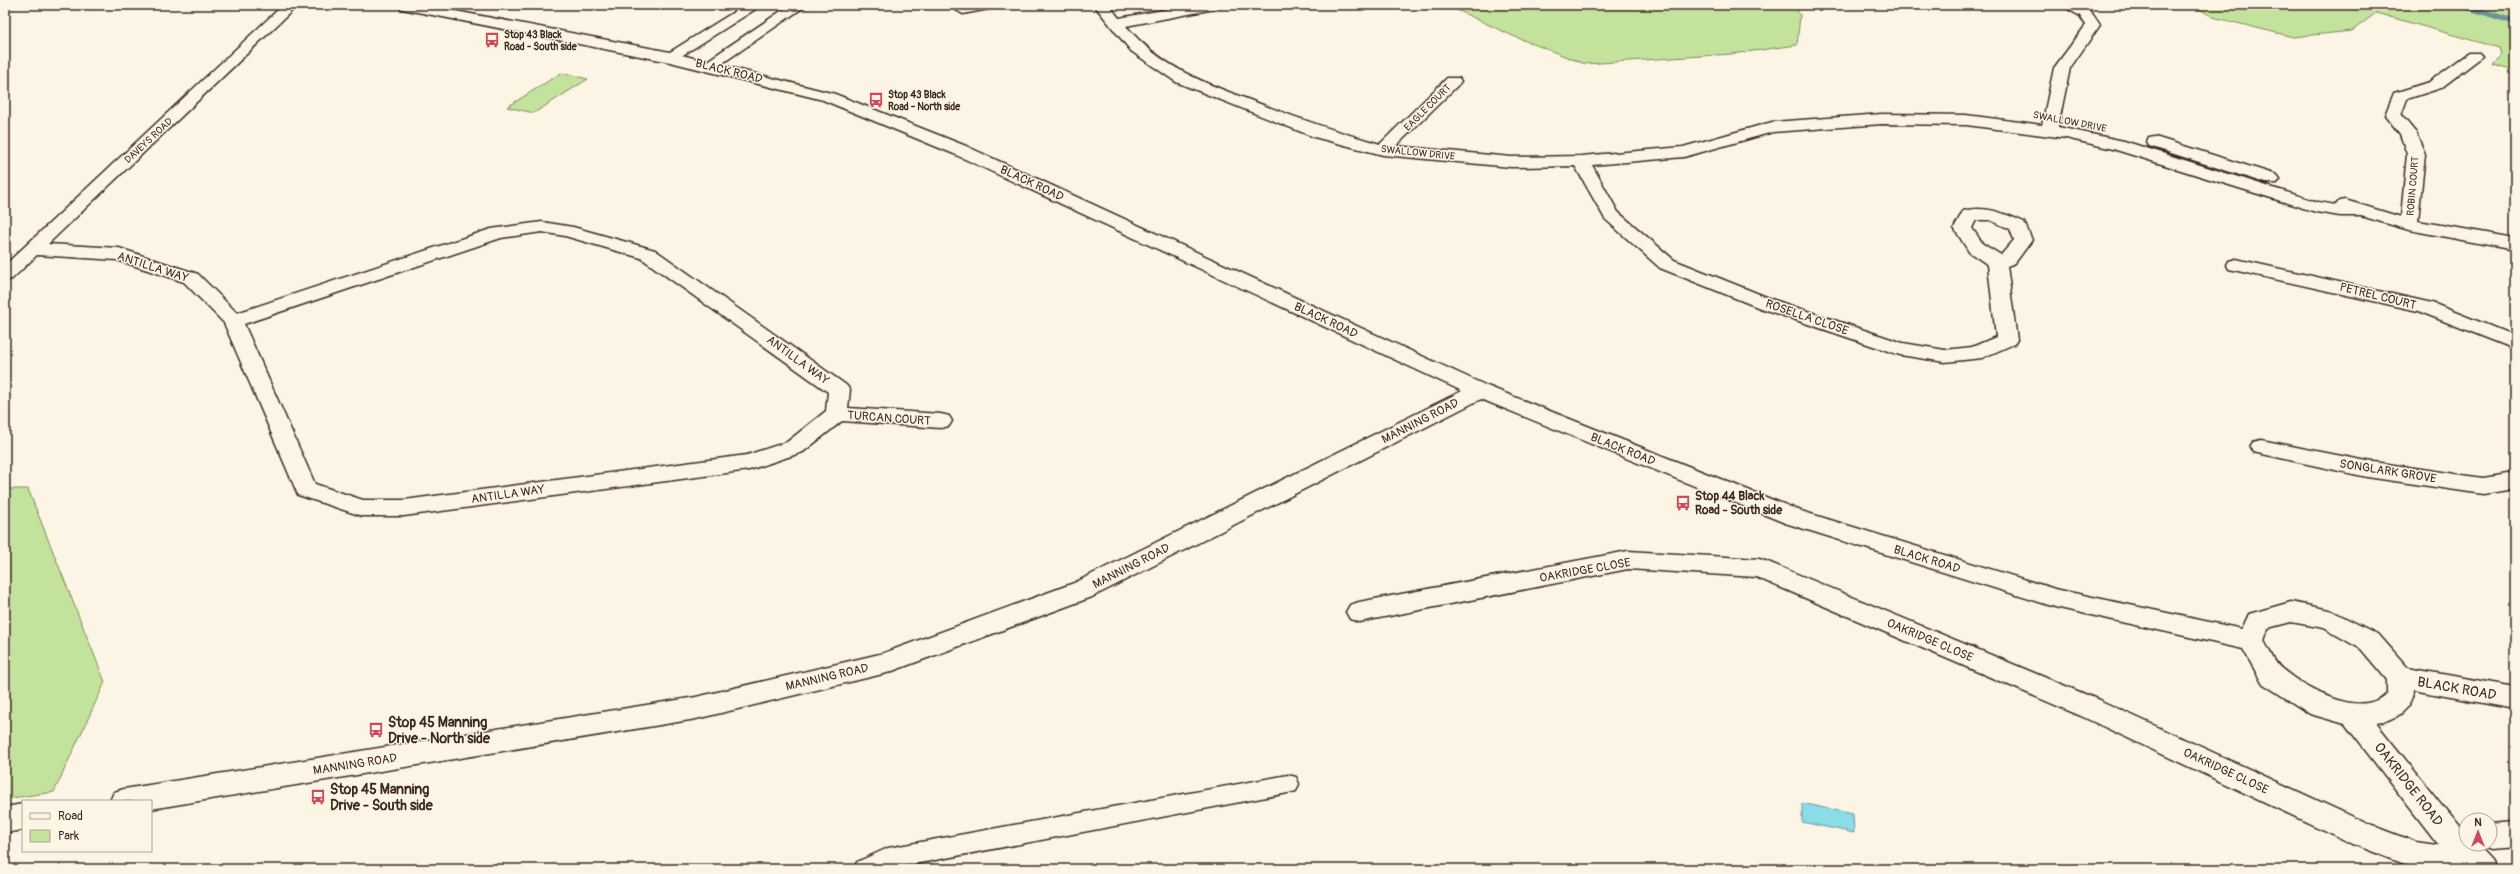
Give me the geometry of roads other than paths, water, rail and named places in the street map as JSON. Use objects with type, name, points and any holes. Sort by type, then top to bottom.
[{"type":"street","name":"DAVEYS ROAD","points":[[5,275],[291,5]]},
{"type":"street","name":"BLACK ROAD","points":[[402,5],[670,57],[829,97],[960,150],[1480,391],[1793,517],[2055,598],[2251,641]]},
{"type":"street","points":[[670,57],[755,5]]},
{"type":"street","points":[[709,66],[800,5]]},
{"type":"street","points":[[963,10],[989,5]]},
{"type":"street","name":"SWALLOW DRIVE","points":[[1101,5],[1136,48],[1182,79],[1320,133],[1384,150],[1511,162],[1581,161],[1684,152],[1772,127],[1882,119],[1930,118],[2050,124],[2316,207],[2340,211],[2359,211],[2409,225],[2515,244]]},
{"type":"street","points":[[1116,24],[1215,5]]},
{"type":"street","points":[[2050,124],[2062,68],[2093,25],[2086,13],[2068,5]]},
{"type":"street","name":"ROBIN COURT","points":[[2409,225],[2416,154],[2408,133],[2393,115],[2400,96],[2435,85],[2474,56]]},
{"type":"street","name":"EAGLE COURT","points":[[1384,150],[1453,81]]},
{"type":"street","name":"ROSELLA CLOSE","points":[[1581,161],[1611,215],[1667,264],[1767,304],[1900,349],[1945,356],[1975,353],[2007,340],[1997,263]]},
{"type":"street","name":"ANTILLA WAY","points":[[32,249],[119,254],[191,278],[233,321],[306,489],[362,508],[404,508],[749,462],[795,447],[837,414],[839,390],[648,254],[567,231],[542,227],[498,233],[233,321]]},
{"type":"street","name":"PETREL COURT","points":[[2236,265],[2324,282],[2425,307],[2515,343]]},
{"type":"street","name":"MANNING ROAD","points":[[130,800],[696,708],[887,663],[1083,590],[1480,391]]},
{"type":"street","name":"TURCAN COURT","points":[[837,414],[940,421]]},
{"type":"street","name":"SONGLARK GROVE","points":[[2261,447],[2367,469],[2483,486],[2515,481]]},
{"type":"street","name":"OAKRIDGE CLOSE","points":[[1359,612],[1628,560],[1759,568],[2090,708],[2363,835],[2416,855],[2468,852]]},
{"type":"street","points":[[2291,612],[2330,620],[2370,642],[2400,677],[2400,697],[2386,711],[2354,715],[2319,706],[2271,676],[2251,641],[2258,622],[2291,612]]},
{"type":"street","name":"BLACK ROAD","points":[[2400,677],[2515,698]]},
{"type":"street","name":"OAKRIDGE ROAD","points":[[2354,715],[2458,840]]},
{"type":"street","points":[[5,820],[22,817]]},
{"type":"street","points":[[2498,836],[2515,835]]},
{"type":"lane","points":[[865,869],[888,858],[1288,784]]},
{"type":"water","points":[[1802,803],[1853,814],[1854,833],[1802,822]]},
{"type":"waterway","points":[[2461,5],[2515,22]]},
{"type":"place","name":"Stop 43 Black Road - South side","points":[[492,40]]},
{"type":"place","name":"Stop 43 Black Road - North side","points":[[876,100]]},
{"type":"place","name":"Stop 44 Black Road - South side","points":[[1683,503]]},
{"type":"place","name":"Stop 45 Manning Drive - North side","points":[[376,730]]},
{"type":"place","name":"Stop 45 Manning Drive - South side","points":[[318,797]]}]
